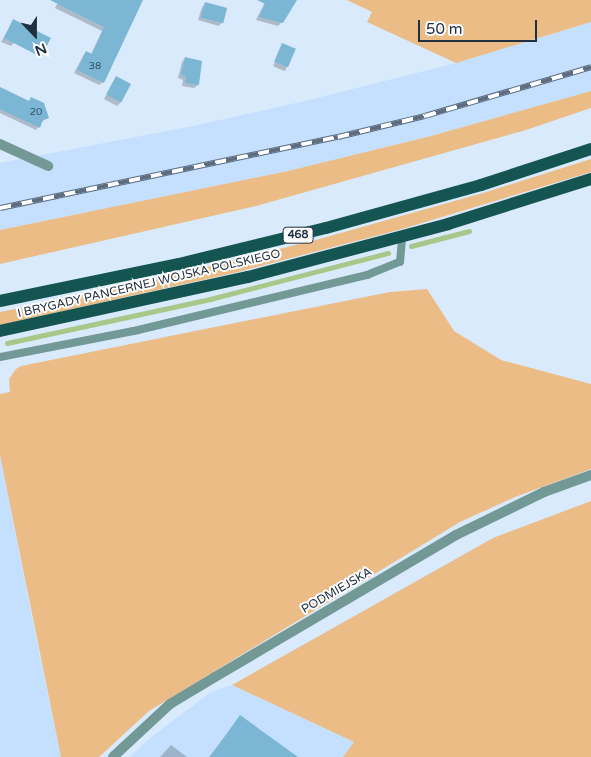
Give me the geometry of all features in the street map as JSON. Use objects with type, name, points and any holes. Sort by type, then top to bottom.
[{"type":"main road","name":"I BRYGADY PANCERNEJ WOJSKA POLSKIEGO","points":[[0,301],[179,264],[326,228],[481,185],[591,149]]},
{"type":"main road","name":"I BRYGADY PANCERNEJ WOJSKA POLSKIEGO","points":[[0,331],[248,278],[402,237],[591,179]]},
{"type":"street","points":[[0,144],[48,166]]},
{"type":"street","name":"PODMIEJSKA","points":[[113,757],[170,704],[215,677],[456,535],[544,492],[591,474]]},
{"type":"lane","points":[[0,357],[134,331],[368,275],[400,262],[402,237]]},
{"type":"shaded area","points":[[347,0],[591,0],[591,22],[456,63],[367,22],[372,12]]},
{"type":"shaded area","points":[[591,22],[591,91],[431,136],[288,171],[0,230],[0,163],[193,126],[305,101],[456,63]]},
{"type":"shaded area","points":[[591,91],[591,108],[526,130],[256,206],[0,264],[0,230],[288,171],[431,136]]},
{"type":"shaded area","points":[[591,159],[591,172],[402,229],[234,273],[0,325],[0,312],[146,282],[316,240],[483,193]]},
{"type":"shaded area","points":[[427,289],[454,331],[501,360],[591,384],[591,469],[515,497],[460,522],[149,711],[99,757],[61,757],[0,455],[0,394],[10,392],[9,379],[16,369],[21,366],[390,292]]},
{"type":"shaded area","points":[[0,455],[34,628],[61,757],[0,757]]},
{"type":"shaded area","points":[[591,501],[591,757],[343,757],[354,742],[232,685],[493,538]]},
{"type":"shaded area","points":[[232,685],[354,742],[343,757],[130,757],[150,738],[211,692]]},
{"type":"building","points":[[50,0],[143,0],[104,83],[77,70],[86,51],[92,54],[104,27]]},
{"type":"building","points":[[257,0],[297,0],[283,23],[259,17],[265,4]]},
{"type":"building","points":[[205,2],[227,8],[223,23],[201,17]]},
{"type":"building","points":[[13,19],[51,38],[43,53],[37,50],[35,54],[4,38]]},
{"type":"building","points":[[282,43],[296,49],[288,67],[274,61]]},
{"type":"building","points":[[185,57],[202,61],[199,85],[185,83],[186,76],[181,75]]},
{"type":"building","points":[[116,76],[131,84],[121,103],[106,95]]},
{"type":"building","points":[[0,87],[29,101],[31,97],[44,103],[49,118],[43,120],[40,128],[0,109]]},
{"type":"building","points":[[240,715],[298,757],[210,757]]},
{"type":"waterway","points":[[411,246],[469,231]]},
{"type":"waterway","points":[[7,343],[210,299],[388,253]]},
{"type":"railway","points":[[0,208],[338,137],[425,116],[591,67]]}]
